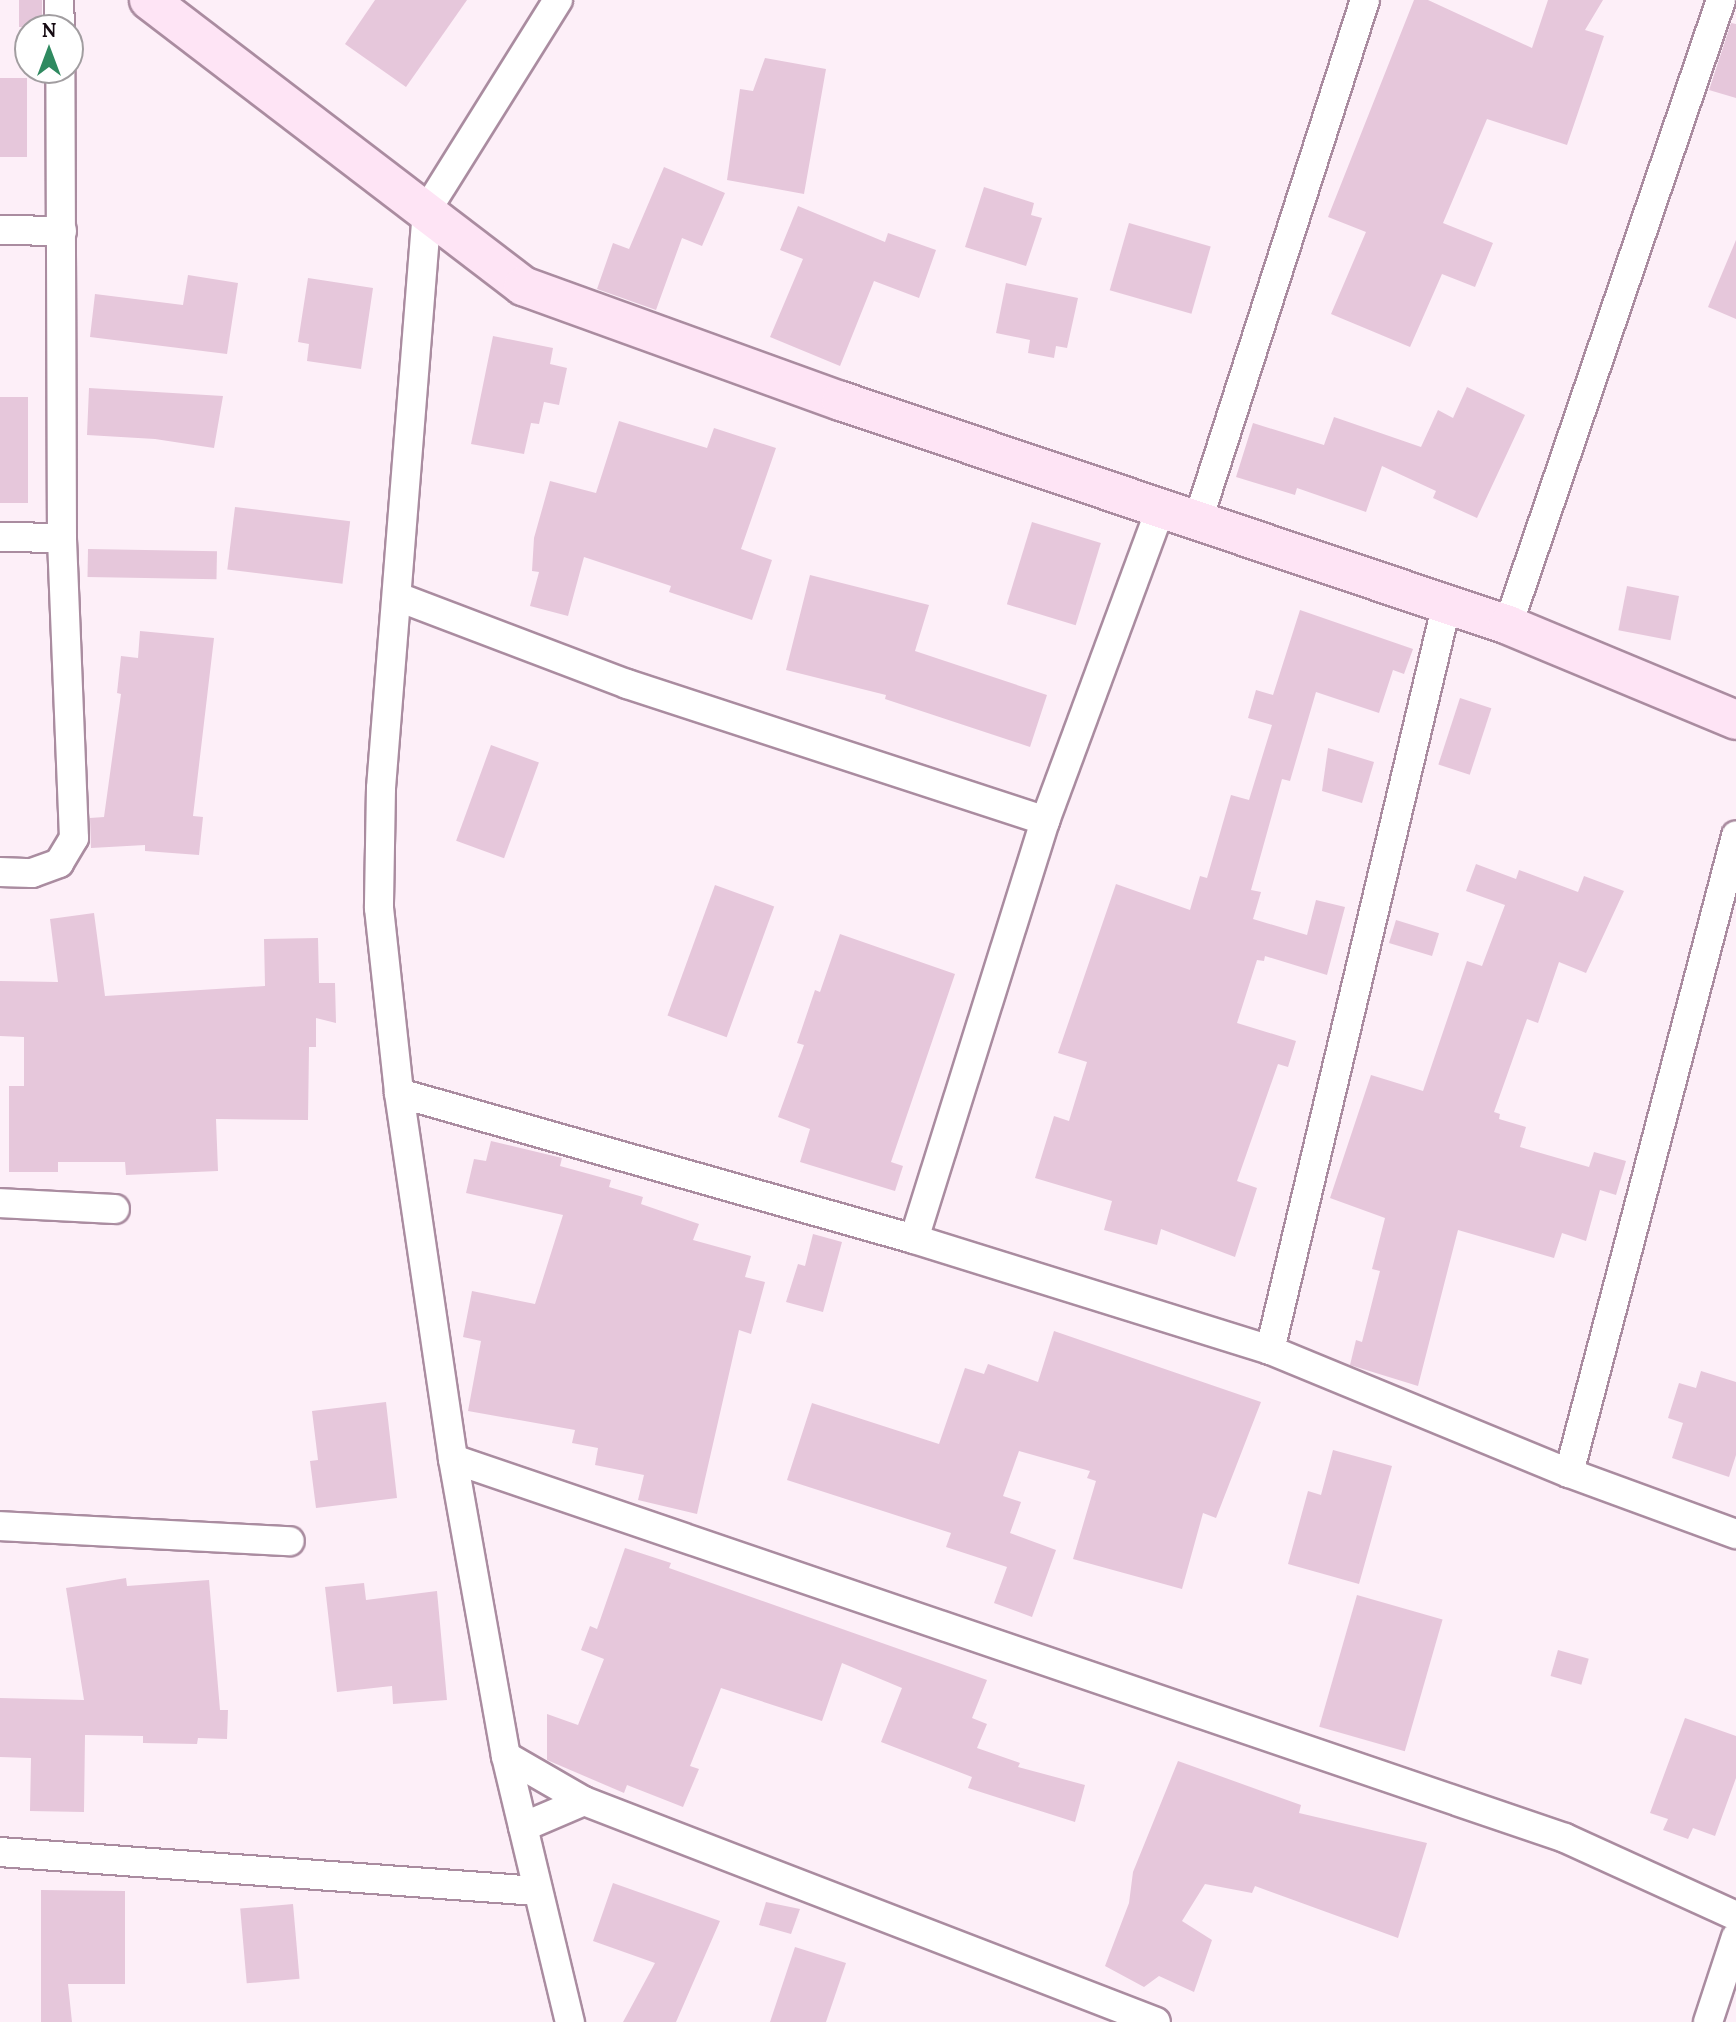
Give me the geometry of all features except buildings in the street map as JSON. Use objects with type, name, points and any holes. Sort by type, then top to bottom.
[{"type":"street","points":[[149,0],[427,210],[483,260],[523,286],[841,401],[1161,507],[1446,607],[1508,625],[1736,719]]},
{"type":"street","points":[[558,0],[427,210],[381,788],[379,908],[399,1093],[453,1459],[506,1756],[570,2022]]},
{"type":"street","points":[[1198,520],[1365,0]]},
{"type":"street","points":[[1508,625],[1721,0]]},
{"type":"street","points":[[0,872],[32,873],[59,863],[74,838],[62,538],[60,84]]},
{"type":"street","points":[[0,229],[62,231]]},
{"type":"street","points":[[914,1239],[1045,821],[1161,507]]},
{"type":"street","points":[[0,537],[62,538]]},
{"type":"street","points":[[398,597],[627,684],[1045,821]]},
{"type":"street","points":[[1270,1350],[1446,607]]},
{"type":"street","points":[[1569,1474],[1736,836]]},
{"type":"street","points":[[399,1093],[914,1239],[1270,1350],[1569,1474],[1736,1534]]},
{"type":"street","points":[[0,1203],[115,1209]]},
{"type":"street","points":[[453,1459],[1565,1838],[1736,1916]]},
{"type":"street","points":[[0,1526],[290,1541]]},
{"type":"street","points":[[506,1756],[584,1801],[1156,2022]]},
{"type":"street","points":[[523,1827],[584,1801]]},
{"type":"street","points":[[0,1852],[538,1891]]},
{"type":"street","points":[[1708,2022],[1736,1937]]}]
